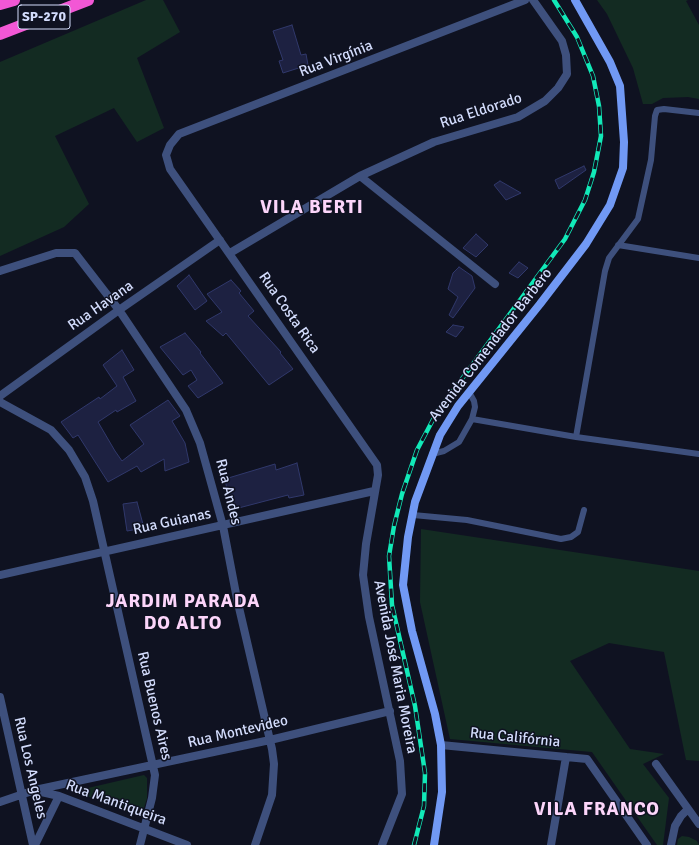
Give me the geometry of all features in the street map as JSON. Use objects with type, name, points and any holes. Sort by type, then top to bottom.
[{"type":"highway","points":[[0,4],[14,0]]},
{"type":"highway","name":"SP-270","points":[[0,34],[88,0]]},
{"type":"main road","name":"Avenida Comendador Barbero","points":[[434,845],[442,792],[440,745],[434,714],[412,632],[403,585],[408,537],[413,514],[432,454],[440,435],[469,392],[586,244],[610,205],[623,168],[624,128],[620,86],[610,62],[575,0]]},
{"type":"street","name":"Rua Virgínia","points":[[166,155],[170,145],[179,134],[525,0]]},
{"type":"street","name":"Rua Eldorado","points":[[230,253],[360,176],[434,142],[518,117],[545,101],[558,88],[567,74],[566,55],[562,41],[533,0]]},
{"type":"street","name":"Rua Costa Rica","points":[[166,155],[170,169],[377,465],[378,475],[374,491]]},
{"type":"street","points":[[360,176],[495,284]]},
{"type":"street","name":"Rua Havana","points":[[0,396],[119,310],[220,240]]},
{"type":"street","name":"Rua Andes","points":[[0,271],[56,253],[75,253],[119,310],[186,410],[208,467],[223,526],[237,599],[270,740],[274,764],[272,795],[255,845]]},
{"type":"street","name":"Rua Buenos Aires","points":[[0,402],[51,430],[69,450],[85,478],[93,501],[155,775],[145,828],[140,845]]},
{"type":"street","name":"Rua Guianas","points":[[0,575],[374,491]]},
{"type":"street","name":"Avenida José Maria Moreira","points":[[374,491],[363,574],[369,617],[400,761],[402,794],[382,845]]},
{"type":"street","name":"Rua Los Angeles","points":[[0,697],[34,845]]},
{"type":"street","name":"Rua Montevideo","points":[[0,802],[34,790],[153,766],[390,711]]},
{"type":"street","name":"Rua Califórnia","points":[[440,745],[587,758],[647,845]]},
{"type":"street","points":[[551,845],[566,757]]},
{"type":"street","points":[[656,764],[699,824]]},
{"type":"street","name":"Rua Mantiqueira","points":[[34,790],[59,796],[187,845]]},
{"type":"street","points":[[34,845],[59,796]]},
{"type":"street","points":[[671,845],[674,826],[688,809]]},
{"type":"lane","points":[[576,437],[605,271],[609,258],[638,219],[651,160],[655,116],[657,110],[664,108],[699,113]]},
{"type":"lane","points":[[618,245],[699,258]]},
{"type":"lane","points":[[432,454],[444,451],[459,442],[472,419],[475,407],[474,401],[469,392]]},
{"type":"lane","points":[[472,419],[576,437],[699,454]]},
{"type":"lane","points":[[413,514],[467,520],[561,539],[571,537],[578,532],[584,510]]},
{"type":"green space","points":[[146,0],[163,0],[180,32],[137,58],[164,128],[137,142],[114,108],[55,136],[89,204],[64,227],[0,256],[0,62]]},
{"type":"green space","points":[[597,0],[688,0],[686,1],[699,25],[699,99],[688,97],[663,98],[652,104],[643,104],[633,68],[607,14]]},
{"type":"green space","points":[[421,529],[699,571],[699,761],[686,760],[664,652],[609,643],[570,661],[630,749],[664,754],[643,764],[669,798],[663,845],[657,845],[592,752],[450,739],[420,602]]},
{"type":"green space","points":[[144,775],[147,778],[147,798],[142,814],[138,816],[87,796],[85,792],[88,788]]},
{"type":"green space","points":[[682,836],[689,837],[697,841],[699,845],[677,845],[678,839]]},
{"type":"building","points":[[292,25],[301,55],[306,54],[308,65],[283,73],[279,61],[283,60],[273,31]]},
{"type":"building","points":[[584,166],[586,170],[559,189],[555,180]]},
{"type":"building","points":[[500,181],[521,193],[506,200],[494,185]]},
{"type":"building","points":[[476,234],[488,245],[476,257],[463,248]]},
{"type":"building","points":[[519,262],[528,268],[518,278],[509,273]]},
{"type":"building","points":[[459,267],[472,276],[475,288],[453,318],[449,315],[458,297],[448,289],[453,273]]},
{"type":"building","points":[[189,275],[207,301],[195,310],[177,286]]},
{"type":"building","points":[[231,280],[241,291],[239,293],[254,311],[248,316],[281,352],[280,353],[293,369],[269,385],[226,333],[223,336],[206,321],[222,312],[207,294]]},
{"type":"building","points":[[453,325],[464,327],[456,337],[446,332]]},
{"type":"building","points":[[185,333],[201,352],[200,353],[223,383],[198,398],[188,386],[197,380],[191,370],[183,375],[160,347]]},
{"type":"building","points":[[122,350],[134,370],[123,377],[136,401],[117,412],[116,410],[98,422],[115,451],[122,461],[144,444],[130,425],[168,400],[180,416],[172,421],[185,443],[189,462],[165,471],[164,459],[141,472],[137,466],[108,482],[78,435],[73,438],[61,422],[99,397],[100,399],[117,386],[103,365]]},
{"type":"building","points":[[297,463],[304,495],[289,498],[288,495],[231,510],[225,479],[275,464],[276,470]]},
{"type":"building","points":[[137,502],[144,528],[127,531],[123,504]]},
{"type":"railway","points":[[414,845],[424,806],[425,773],[415,706],[392,605],[389,556],[394,526],[402,494],[417,450],[436,414],[565,239],[585,200],[594,172],[601,136],[599,106],[593,76],[577,37],[554,0]]},
{"type":"district","name":"VILA BERTI","points":[[312,208]]},
{"type":"district","name":"JARDIM PARADA DO ALTO","points":[[183,613]]},
{"type":"district","name":"VILA FRANCO","points":[[597,810]]}]
